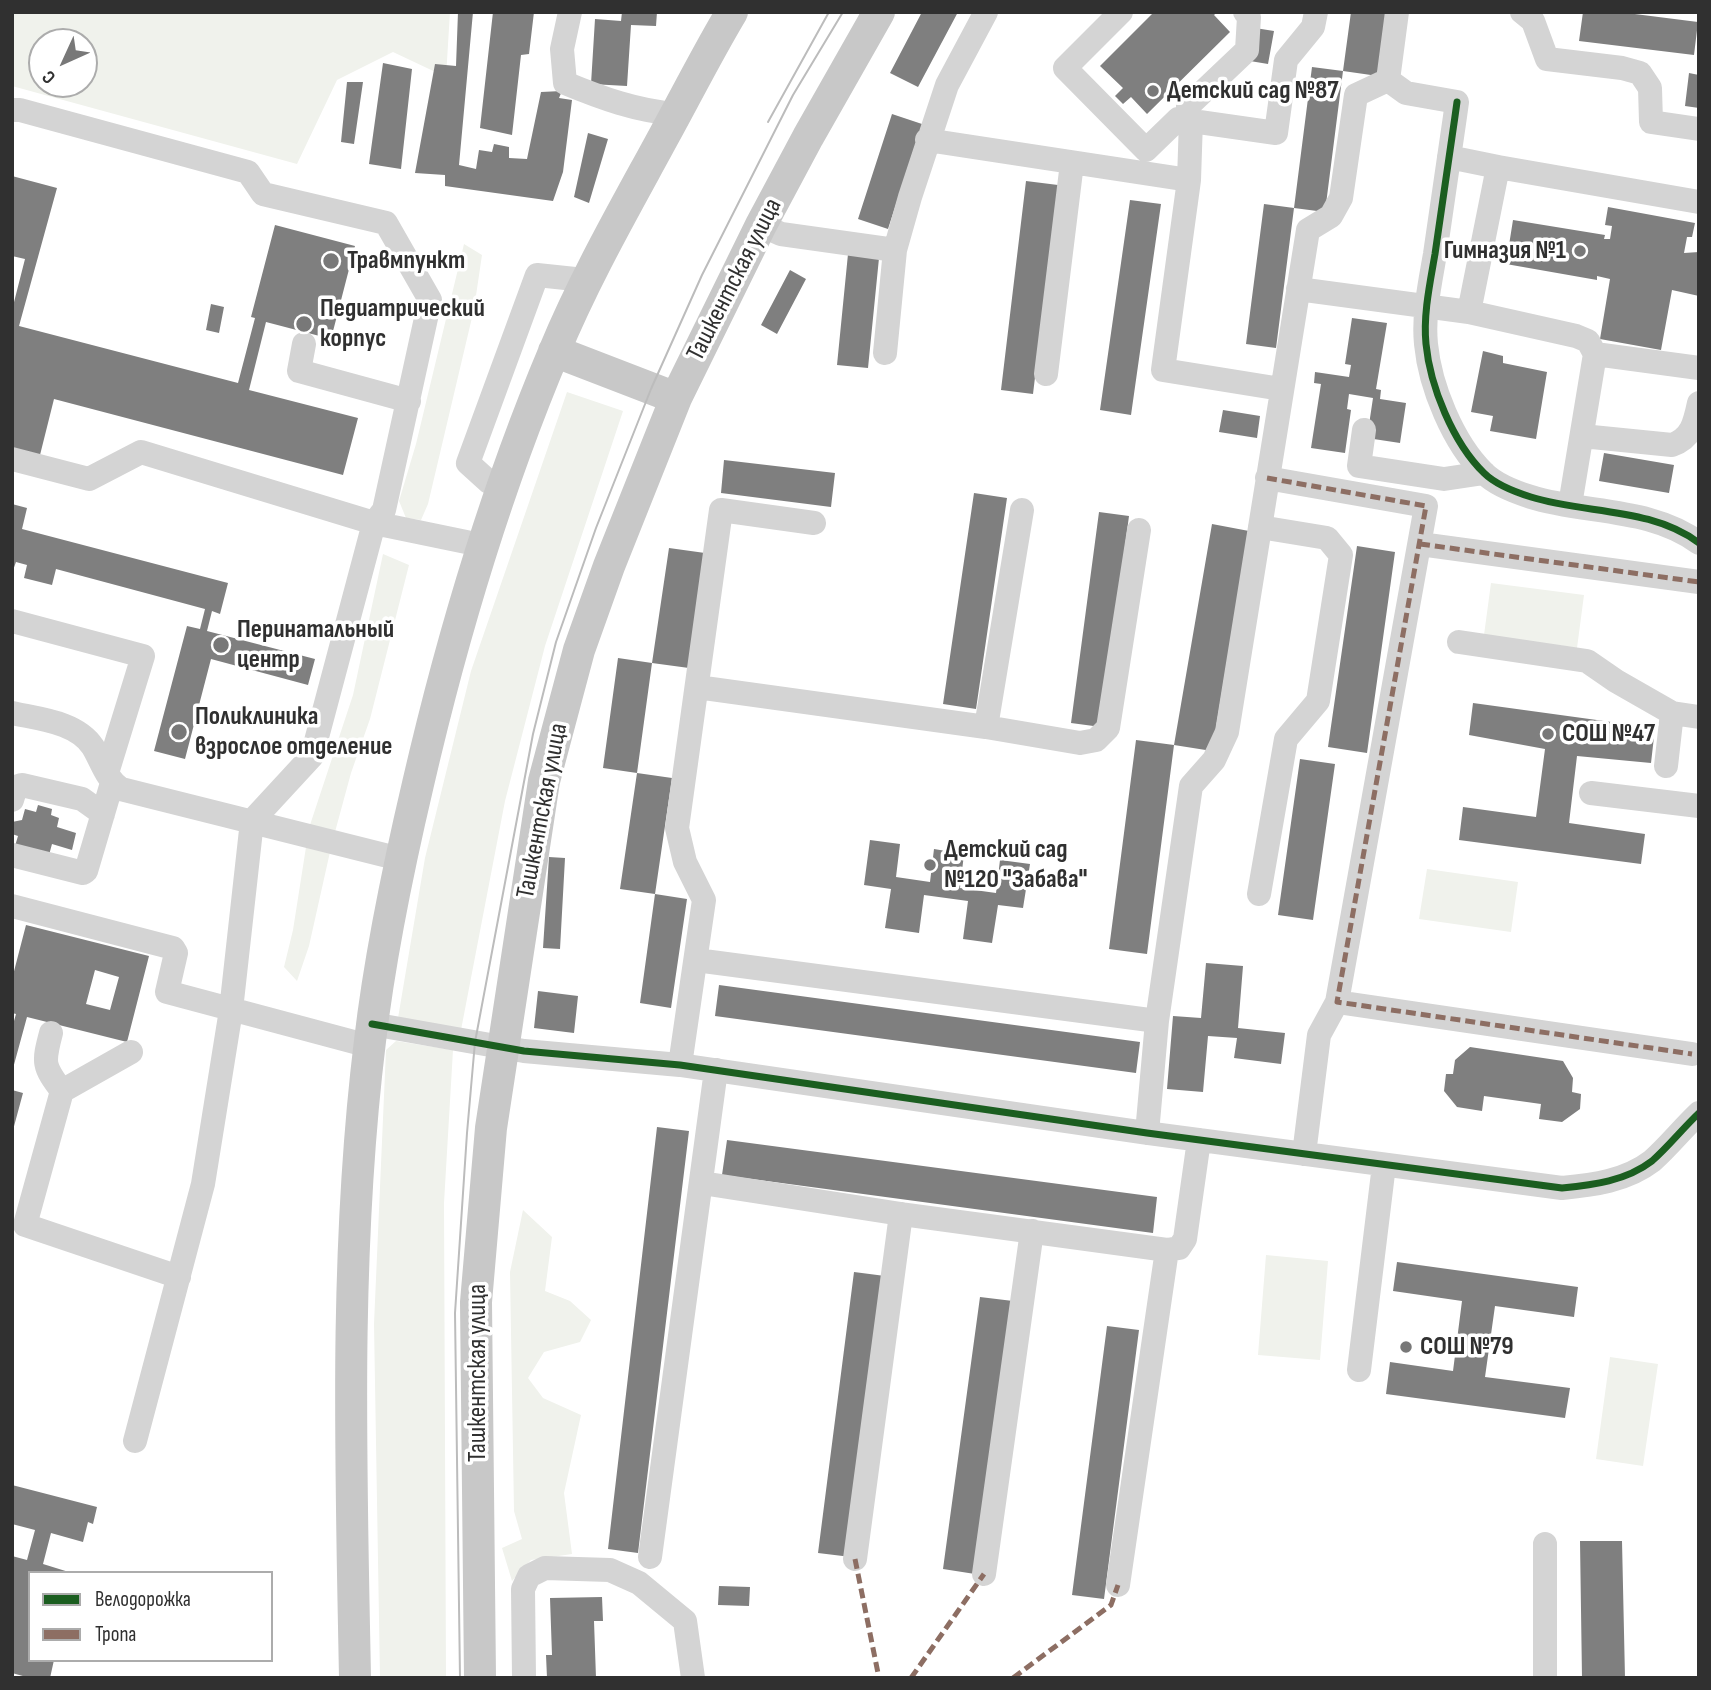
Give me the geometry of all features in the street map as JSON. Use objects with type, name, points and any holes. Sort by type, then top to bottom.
[{"type":"main road","points":[[355,1678],[351,1476],[356,1219],[371,1035],[400,859],[440,689],[482,548],[501,489],[554,351],[586,283],[732,12]]},
{"type":"main road","name":"Ташкентская улица","points":[[480,1678],[476,1302],[491,1128],[544,781],[579,650],[609,566],[676,398],[761,225],[879,12]]},
{"type":"main road","points":[[554,351],[676,398]]},
{"type":"street","points":[[570,12],[562,49],[565,83],[605,100],[659,113],[676,114]]},
{"type":"street","points":[[885,353],[895,250],[927,140],[947,85],[986,12]]},
{"type":"street","points":[[1121,12],[1065,68],[1146,150],[1178,119],[1276,133],[1286,60],[1313,27],[1316,12]]},
{"type":"street","points":[[1245,12],[1250,17],[1247,50],[1188,106],[1191,120],[1189,180],[1163,370],[1281,389]]},
{"type":"street","points":[[1522,12],[1533,20],[1547,59],[1622,68],[1640,73],[1650,89],[1651,122],[1699,129]]},
{"type":"street","points":[[1388,80],[1403,14]]},
{"type":"street","points":[[1388,80],[1406,93],[1457,102],[1427,306],[1426,342],[1440,406],[1464,446],[1484,473],[1507,489],[1534,498],[1652,520],[1690,536],[1699,543]]},
{"type":"street","points":[[1147,1133],[1157,1021],[1191,786],[1214,760],[1227,732],[1308,230],[1331,216],[1341,198],[1356,94],[1388,80]]},
{"type":"street","points":[[12,110],[248,172],[263,194],[386,223],[430,300],[384,510],[374,523],[312,756],[252,821],[231,1010],[203,1184],[135,1441]]},
{"type":"street","points":[[927,140],[1189,180]]},
{"type":"street","points":[[1449,157],[1699,202]]},
{"type":"street","points":[[1046,374],[1072,163]]},
{"type":"street","points":[[1469,312],[1499,167]]},
{"type":"street","points":[[761,225],[780,234],[895,250]]},
{"type":"street","points":[[501,489],[468,463],[537,275],[575,279],[586,283]]},
{"type":"street","points":[[1298,289],[1469,312],[1588,341],[1595,354],[1570,505]]},
{"type":"street","points":[[304,344],[299,371],[409,401]]},
{"type":"street","points":[[1595,354],[1699,368]]},
{"type":"street","points":[[1582,436],[1672,445],[1681,442],[1689,434],[1696,421],[1699,403]]},
{"type":"street","points":[[1364,430],[1359,466],[1444,479],[1484,473]]},
{"type":"street","points":[[12,458],[89,480],[141,452],[374,523],[471,543],[482,548]]},
{"type":"street","points":[[1268,478],[1426,506],[1337,1002],[1319,1035],[1304,1154]]},
{"type":"street","points":[[680,1065],[704,900],[685,862],[677,828],[720,510],[814,523]]},
{"type":"street","points":[[986,727],[1022,510]]},
{"type":"street","points":[[1258,894],[1286,739],[1318,701],[1341,555],[1327,538],[1260,527]]},
{"type":"street","points":[[697,687],[986,727],[1080,743],[1096,740],[1108,728],[1139,530]]},
{"type":"street","points":[[1420,544],[1699,582]]},
{"type":"street","points":[[12,621],[142,656],[86,871],[83,873],[12,855]]},
{"type":"street","points":[[1459,642],[1587,661],[1672,713],[1699,717]]},
{"type":"street","points":[[12,713],[75,729],[91,744],[109,778],[138,794],[400,859]]},
{"type":"street","points":[[1666,766],[1672,713]]},
{"type":"street","points":[[12,800],[16,787],[22,785],[82,799],[103,814]]},
{"type":"street","points":[[1591,793],[1699,806]]},
{"type":"street","points":[[12,906],[173,948],[176,953],[167,992],[231,1010],[371,1035],[680,1065],[1147,1133],[1562,1188],[1593,1185],[1626,1176],[1650,1162],[1698,1114]]},
{"type":"street","points":[[696,960],[1157,1021]]},
{"type":"street","points":[[1337,1002],[1692,1054]]},
{"type":"street","points":[[51,1033],[44,1060],[50,1076],[62,1091]]},
{"type":"street","points":[[131,1052],[62,1091],[25,1225],[178,1277]]},
{"type":"street","points":[[650,1558],[716,1070]]},
{"type":"street","points":[[702,1184],[1167,1250],[1179,1248],[1185,1239],[1199,1140]]},
{"type":"street","points":[[1359,1370],[1384,1165]]},
{"type":"street","points":[[856,1559],[901,1214]]},
{"type":"street","points":[[984,1574],[1032,1231]]},
{"type":"street","points":[[1118,1585],[1167,1250]]},
{"type":"street","points":[[1545,1544],[1545,1678]]},
{"type":"street","points":[[524,1678],[523,1589],[529,1576],[545,1568],[610,1570],[639,1583],[685,1621],[693,1678]]},
{"type":"shaded area","points":[[12,12],[450,12],[446,77],[393,52],[337,80],[297,164],[56,98],[98,98],[98,28],[28,28],[28,90],[12,86]]},
{"type":"shaded area","points":[[464,244],[482,255],[474,309],[428,504],[421,520],[406,518],[399,501],[416,444]]},
{"type":"shaded area","points":[[567,392],[623,411],[545,646],[505,801],[461,1030],[398,1018],[425,858],[471,671]]},
{"type":"shaded area","points":[[383,554],[409,565],[370,719],[351,773],[332,843],[309,946],[297,981],[284,967],[293,930],[309,828],[353,695]]},
{"type":"shaded area","points":[[1491,583],[1584,595],[1577,648],[1484,635]]},
{"type":"shaded area","points":[[1427,869],[1518,882],[1511,932],[1419,919]]},
{"type":"shaded area","points":[[396,1041],[453,1050],[444,1203],[446,1678],[380,1678],[374,1324],[386,1050]]},
{"type":"shaded area","points":[[523,1210],[552,1237],[545,1291],[570,1301],[591,1320],[580,1342],[544,1352],[528,1378],[543,1398],[581,1415],[564,1493],[572,1554],[531,1560],[512,1581],[502,1548],[522,1539],[514,1511],[510,1272]]},
{"type":"shaded area","points":[[1266,1255],[1328,1261],[1320,1360],[1258,1355]]},
{"type":"shaded area","points":[[1610,1357],[1658,1364],[1643,1466],[1596,1459]]},
{"type":"building","points":[[458,12],[473,12],[459,165],[476,169],[479,150],[492,152],[494,144],[509,147],[509,158],[527,159],[541,92],[562,91],[559,98],[572,100],[563,172],[553,201],[445,186],[445,175],[415,173],[435,64],[456,66]]},
{"type":"building","points":[[493,12],[534,12],[529,54],[521,55],[512,135],[480,128]]},
{"type":"building","points":[[622,12],[657,12],[656,26],[631,25],[627,86],[591,84],[595,19],[621,21]]},
{"type":"building","points":[[922,12],[958,12],[918,87],[890,73]]},
{"type":"building","points":[[1154,12],[1217,12],[1214,15],[1230,32],[1147,114],[1131,97],[1123,104],[1115,96],[1123,88],[1100,66]]},
{"type":"building","points":[[1351,12],[1386,12],[1378,76],[1343,71]]},
{"type":"building","points":[[1583,12],[1619,12],[1698,22],[1694,55],[1579,41]]},
{"type":"building","points":[[1255,28],[1274,31],[1268,64],[1250,61]]},
{"type":"building","points":[[383,63],[412,69],[401,169],[369,164]]},
{"type":"building","points":[[1312,67],[1343,71],[1325,212],[1294,208]]},
{"type":"building","points":[[1689,73],[1699,75],[1699,108],[1685,106]]},
{"type":"building","points":[[347,82],[363,82],[354,144],[341,142]]},
{"type":"building","points":[[892,114],[922,124],[888,229],[858,219]]},
{"type":"building","points":[[588,133],[608,139],[589,203],[574,197]]},
{"type":"building","name":"Педиатрический корпус","points":[[12,176],[57,188],[19,326],[238,383],[255,318],[251,317],[275,225],[355,246],[331,339],[266,322],[249,390],[358,418],[343,475],[54,399],[40,455],[12,448],[12,310],[25,259],[12,256]]},
{"type":"building","points":[[1026,181],[1058,185],[1033,394],[1001,390]]},
{"type":"building","points":[[1130,200],[1161,204],[1131,415],[1100,410]]},
{"type":"building","points":[[1264,204],[1294,208],[1276,348],[1246,344]]},
{"type":"building","points":[[1608,207],[1695,223],[1692,237],[1687,237],[1684,253],[1699,252],[1699,296],[1672,290],[1661,350],[1600,339],[1610,279],[1597,276],[1597,280],[1506,264],[1513,220],[1605,235],[1604,239],[1610,239],[1612,226],[1605,225]]},
{"type":"building","points":[[848,254],[879,258],[868,368],[837,365]]},
{"type":"building","points":[[790,270],[806,279],[777,334],[761,325]]},
{"type":"building","points":[[211,304],[224,307],[219,333],[206,330]]},
{"type":"building","points":[[1352,318],[1387,323],[1376,389],[1381,390],[1380,399],[1406,403],[1400,443],[1367,438],[1373,398],[1349,394],[1347,409],[1351,410],[1345,453],[1311,448],[1321,384],[1314,383],[1315,372],[1349,377],[1351,365],[1345,364]]},
{"type":"building","points":[[1483,351],[1503,356],[1503,363],[1547,372],[1536,439],[1490,431],[1493,416],[1471,412]]},
{"type":"building","points":[[1223,410],[1260,416],[1257,438],[1219,432]]},
{"type":"building","points":[[1604,453],[1674,465],[1669,493],[1599,481]]},
{"type":"building","points":[[724,460],[835,473],[831,507],[721,493]]},
{"type":"building","points":[[974,493],[1007,498],[976,709],[943,704]]},
{"type":"building","name":"Перинатальный центр","points":[[12,504],[27,508],[22,529],[228,583],[220,614],[212,611],[207,631],[315,659],[308,685],[211,659],[185,759],[154,751],[187,626],[200,629],[205,609],[56,569],[52,585],[24,578],[27,565],[16,562],[12,573]]},
{"type":"building","points":[[1099,512],[1129,516],[1101,727],[1071,723]]},
{"type":"building","points":[[1212,524],[1249,531],[1212,751],[1174,745]]},
{"type":"building","points":[[1357,546],[1395,552],[1367,753],[1328,747]]},
{"type":"building","points":[[669,548],[705,553],[689,668],[652,663]]},
{"type":"building","points":[[618,658],[652,663],[637,773],[603,768]]},
{"type":"building","points":[[1473,703],[1655,728],[1651,763],[1577,756],[1569,823],[1645,834],[1641,864],[1459,840],[1463,807],[1536,817],[1545,749],[1469,735]]},
{"type":"building","points":[[1136,740],[1174,745],[1147,954],[1109,949]]},
{"type":"building","points":[[1300,759],[1335,764],[1313,920],[1278,915]]},
{"type":"building","points":[[637,773],[672,778],[655,894],[620,889]]},
{"type":"building","points":[[38,805],[52,809],[51,815],[59,818],[57,827],[76,833],[72,850],[52,844],[49,855],[15,846],[18,836],[12,834],[12,822],[22,820],[25,809],[36,812]]},
{"type":"building","points":[[870,840],[900,844],[896,877],[930,882],[934,849],[964,854],[960,888],[996,893],[1000,860],[1030,864],[1023,908],[998,905],[992,943],[963,939],[968,901],[924,895],[919,933],[885,928],[891,889],[864,885]]},
{"type":"building","points":[[549,857],[565,858],[560,949],[543,948]]},
{"type":"building","points":[[655,894],[687,899],[671,1008],[640,1003]]},
{"type":"building","points":[[26,925],[149,956],[127,1042],[27,1017],[12,1072],[12,1028],[16,1014],[12,1013],[12,979]],"holes":[[[95,970],[119,977],[110,1010],[86,1004]]]},
{"type":"building","points":[[1206,963],[1243,966],[1238,1028],[1285,1033],[1281,1064],[1234,1058],[1237,1038],[1208,1036],[1203,1092],[1167,1089],[1173,1016],[1201,1018]]},
{"type":"building","points":[[719,985],[1140,1042],[1136,1073],[715,1016]]},
{"type":"building","points":[[538,991],[578,996],[574,1033],[534,1028]]},
{"type":"building","points":[[1470,1047],[1563,1061],[1573,1078],[1572,1092],[1581,1094],[1580,1109],[1562,1122],[1539,1119],[1541,1104],[1484,1096],[1482,1111],[1457,1107],[1444,1091],[1446,1074],[1453,1074],[1455,1060]]},
{"type":"building","points":[[12,1090],[23,1093],[13,1130],[12,1130]]},
{"type":"building","points":[[657,1127],[689,1131],[638,1553],[608,1549]]},
{"type":"building","points":[[727,1140],[1157,1197],[1153,1233],[722,1175]]},
{"type":"building","points":[[1397,1262],[1578,1287],[1574,1317],[1495,1306],[1485,1377],[1570,1388],[1565,1418],[1386,1394],[1390,1362],[1453,1371],[1462,1301],[1393,1291]]},
{"type":"building","points":[[854,1272],[885,1276],[851,1557],[818,1553]]},
{"type":"building","points":[[980,1297],[1013,1301],[975,1574],[943,1569]]},
{"type":"building","points":[[1107,1326],[1139,1330],[1104,1599],[1072,1595]]},
{"type":"building","points":[[12,1485],[97,1507],[93,1524],[88,1522],[83,1542],[51,1533],[43,1564],[66,1571],[28,1571],[28,1662],[54,1662],[50,1678],[30,1678],[12,1673],[12,1556],[27,1560],[35,1530],[12,1524]]},
{"type":"building","points":[[1580,1541],[1622,1541],[1625,1678],[1582,1678]]},
{"type":"building","points":[[719,1586],[750,1587],[749,1606],[718,1605]]},
{"type":"building","points":[[602,1597],[603,1621],[594,1621],[596,1678],[547,1678],[546,1655],[552,1655],[550,1598]]},
{"type":"tram line","points":[[768,122],[829,12]]},
{"type":"tram line","points":[[460,1678],[455,1313],[467,1133],[475,1042],[533,734],[556,642],[596,528],[651,389],[702,275],[793,95],[843,12]]},
{"type":"marked path","points":[[1267,478],[1426,506],[1337,1002],[1692,1054]]},
{"type":"marked path","points":[[1420,544],[1699,582]]},
{"type":"marked path","points":[[855,1559],[879,1678]]},
{"type":"marked path","points":[[911,1678],[984,1574]]},
{"type":"marked path","points":[[1013,1678],[1111,1605],[1118,1585]]},
{"type":"cycle path","points":[[1457,102],[1425,322],[1432,378],[1453,430],[1473,461],[1484,473],[1506,488],[1552,502],[1639,517],[1680,531],[1699,543]]},
{"type":"cycle path","points":[[372,1024],[524,1051],[680,1065],[1147,1133],[1562,1188],[1609,1181],[1642,1168],[1699,1113]]},
{"type":"place","name":"Детский сад №87","points":[[1153,91]]},
{"type":"place","name":"Гимназия №1","points":[[1580,251]]},
{"type":"place","name":"Травмпункт","points":[[331,261]]},
{"type":"place","name":"Педиатрический корпус","points":[[304,324]]},
{"type":"place","name":"Перинатальный центр","points":[[221,645]]},
{"type":"place","name":"Поликлиника взрослое отделение","points":[[179,732]]},
{"type":"place","name":"СОШ №47","points":[[1548,734]]},
{"type":"place","name":"Детский сад №120 \"Забава\"","points":[[930,865]]},
{"type":"place","name":"СОШ №79","points":[[1406,1347]]}]
